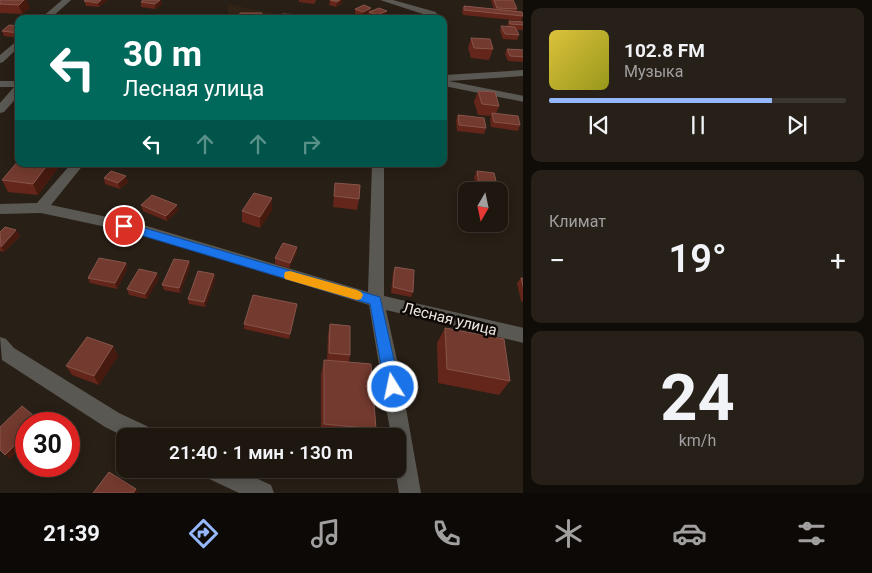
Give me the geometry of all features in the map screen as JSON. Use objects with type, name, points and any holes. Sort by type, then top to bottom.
[{"type":"street","points":[[49,15],[67,0]]},
{"type":"street","points":[[384,0],[434,15]]},
{"type":"street","points":[[0,60],[15,46]]},
{"type":"street","points":[[447,78],[523,73]]},
{"type":"street","points":[[0,84],[15,84]]},
{"type":"street","points":[[447,84],[523,99]]},
{"type":"street","points":[[0,110],[15,93]]},
{"type":"street","points":[[41,208],[75,167]]},
{"type":"street","points":[[378,167],[376,301],[390,369],[410,493]]},
{"type":"street","name":"Лесная улица","points":[[0,210],[41,208],[140,230],[376,301],[523,336]]},
{"type":"street","points":[[0,345],[8,354],[112,420],[129,428]]},
{"type":"street","points":[[232,478],[263,493]]},
{"type":"shaded area","points":[[228,4],[282,15],[228,15]]},
{"type":"building","points":[[0,0],[24,0],[19,5],[0,4]]},
{"type":"building","points":[[101,0],[98,3],[84,1]]},
{"type":"building","points":[[143,0],[160,0],[155,4],[141,2]]},
{"type":"building","points":[[494,0],[513,0],[517,9],[497,8]]},
{"type":"building","points":[[364,5],[371,8],[363,12],[355,9]]},
{"type":"building","points":[[464,6],[522,12],[523,16],[464,10]]},
{"type":"building","points":[[379,8],[387,11],[377,15],[369,12]]},
{"type":"building","points":[[240,13],[262,13],[262,15],[239,15]]},
{"type":"building","points":[[509,21],[523,22],[523,25],[510,24]]},
{"type":"building","points":[[9,25],[15,26],[15,33],[2,31]]},
{"type":"building","points":[[501,26],[515,27],[519,35],[505,34]]},
{"type":"building","points":[[471,38],[490,39],[493,49],[474,48]]},
{"type":"building","points":[[507,49],[523,50],[523,57],[510,56]]},
{"type":"building","points":[[478,91],[495,92],[499,106],[482,104]]},
{"type":"building","points":[[492,113],[518,116],[520,125],[494,122]]},
{"type":"building","points":[[458,115],[484,118],[486,128],[459,125]]},
{"type":"building","points":[[15,165],[15,167],[46,167],[33,184],[2,180]]},
{"type":"building","points":[[111,171],[126,176],[118,183],[104,178]]},
{"type":"building","points":[[477,171],[494,173],[496,182],[479,182]]},
{"type":"building","points":[[335,183],[360,185],[359,199],[334,196]]},
{"type":"building","points":[[254,193],[272,198],[260,217],[242,211]]},
{"type":"building","points":[[152,195],[177,205],[166,216],[141,205]]},
{"type":"building","points":[[5,227],[16,230],[1,247],[0,232]]},
{"type":"building","points":[[283,243],[297,247],[290,263],[275,258]]},
{"type":"building","points":[[99,258],[126,263],[115,283],[88,278]]},
{"type":"building","points":[[174,259],[189,261],[179,288],[162,285]]},
{"type":"building","points":[[395,267],[414,270],[413,292],[393,287]]},
{"type":"building","points":[[139,269],[157,273],[145,294],[127,289]]},
{"type":"building","points":[[198,271],[214,274],[204,302],[188,299]]},
{"type":"building","points":[[253,295],[297,304],[290,334],[244,324]]},
{"type":"building","points":[[330,324],[350,326],[350,355],[329,353]]},
{"type":"building","points":[[445,328],[504,339],[510,381],[447,369]]},
{"type":"building","points":[[87,337],[113,346],[94,376],[66,366]]},
{"type":"building","points":[[324,360],[371,364],[376,428],[324,424]]},
{"type":"building","points":[[22,406],[29,412],[16,412]]},
{"type":"building","points":[[15,413],[15,445],[5,455],[0,450],[0,427]]},
{"type":"building","points":[[109,472],[136,489],[133,493],[93,493]]},
{"type":"slow traffic","points":[[290,276],[357,295]]},
{"type":"route","points":[[124,226],[376,301],[393,387]]}]
